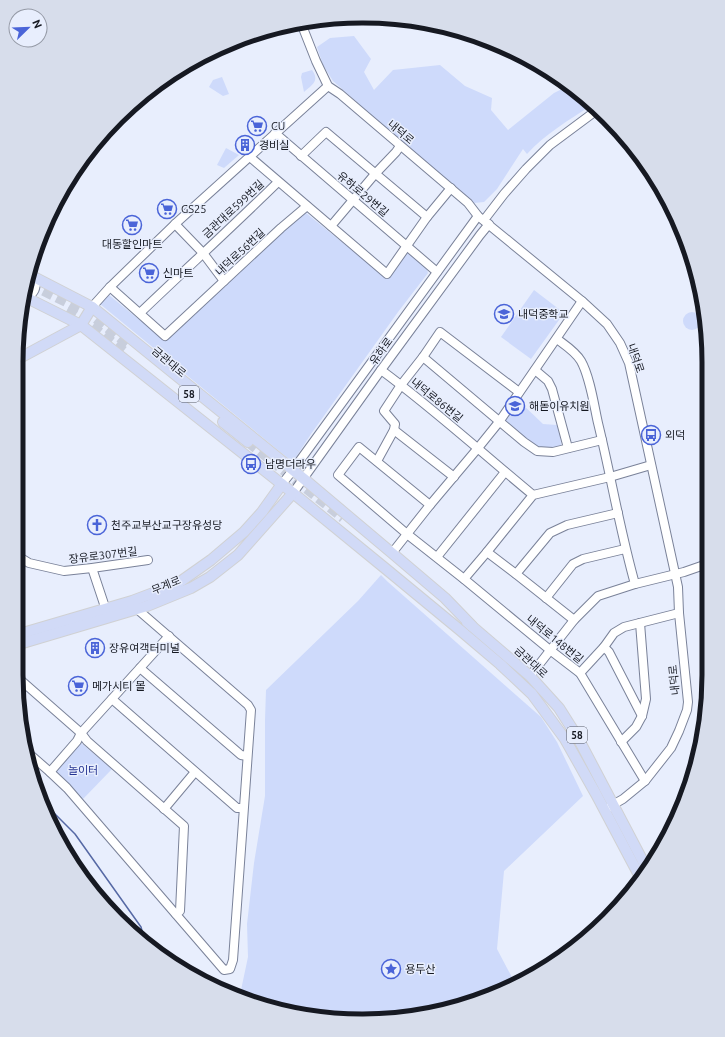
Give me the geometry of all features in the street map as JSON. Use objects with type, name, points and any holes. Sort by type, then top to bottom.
[{"type":"main road","points":[[32,287],[92,307],[304,479],[445,598],[472,626]]},
{"type":"main road","points":[[32,289],[81,325],[282,484],[460,630],[532,694]]},
{"type":"main road","points":[[23,356],[81,325],[92,307]]},
{"type":"main road","name":"금관대로","points":[[128,349],[246,445]]},
{"type":"main road","name":"무계로","points":[[23,633],[142,604],[179,588],[244,532],[262,512],[282,484]]},
{"type":"main road","name":"무계로","points":[[179,588],[191,588],[210,577],[238,555],[293,493]]},
{"type":"main road","name":"금관대로","points":[[639,872],[609,807],[578,738],[559,708],[530,676],[445,602],[340,521],[505,661],[532,694],[565,739],[596,794],[609,807],[644,864]]},
{"type":"main road","name":"무계로","points":[[23,642],[107,612]]},
{"type":"street","name":"내덕로","points":[[303,29],[328,86],[340,94],[451,188],[484,220],[582,301],[607,324],[620,343],[629,363],[676,574],[688,702],[680,731],[671,748],[645,782],[609,807]]},
{"type":"street","points":[[92,307],[175,224],[250,158],[275,133],[328,86]]},
{"type":"street","name":"유하로","points":[[282,484],[437,272],[484,220],[526,169],[550,145],[593,113]]},
{"type":"street","points":[[301,156],[326,132],[427,217]]},
{"type":"street","name":"유하로29번길","points":[[275,133],[437,272]]},
{"type":"street","points":[[331,226],[400,146]]},
{"type":"street","name":"금관대로599번길","points":[[250,158],[307,206]]},
{"type":"street","name":"금관대로599번길","points":[[140,313],[278,182]]},
{"type":"street","points":[[307,206],[387,274],[427,217],[451,188]]},
{"type":"street","name":"내덕로56번길","points":[[140,313],[165,336],[281,228],[307,206]]},
{"type":"street","name":"유하로","points":[[293,493],[480,235],[484,220]]},
{"type":"street","name":"금관대로599번길","points":[[175,224],[203,253]]},
{"type":"street","points":[[203,253],[224,282]]},
{"type":"street","points":[[110,288],[140,313]]},
{"type":"street","points":[[392,553],[499,422],[582,301]]},
{"type":"street","points":[[430,505],[377,461],[394,430],[395,424],[384,411],[440,332],[519,392]]},
{"type":"street","points":[[557,339],[581,360],[587,374],[625,549],[635,584]]},
{"type":"street","name":"내덕로86번길","points":[[423,357],[499,422],[537,451],[552,452],[602,440]]},
{"type":"street","name":"내덕로86번길","points":[[381,370],[478,448],[533,495]]},
{"type":"street","points":[[535,370],[548,381],[552,389],[568,448]]},
{"type":"street","points":[[394,430],[454,477]]},
{"type":"street","name":"내덕로148번길","points":[[377,461],[359,448],[338,475],[406,534],[437,557],[580,673],[645,782]]},
{"type":"street","points":[[464,579],[533,495],[610,477],[651,465]]},
{"type":"street","points":[[437,557],[505,472]]},
{"type":"street","points":[[516,574],[550,533],[567,524],[618,513]]},
{"type":"street","points":[[546,598],[573,564],[583,559],[625,549]]},
{"type":"street","points":[[487,552],[574,620]]},
{"type":"street","name":"장유로307번길","points":[[23,559],[29,563],[64,571],[148,560]]},
{"type":"street","points":[[530,676],[574,620],[598,596],[635,584],[702,566]]},
{"type":"street","points":[[92,568],[107,612]]},
{"type":"street","points":[[34,758],[67,788],[224,970],[230,969],[233,960],[251,710],[248,705],[169,636],[142,604]]},
{"type":"street","points":[[580,673],[604,647],[614,633],[624,627],[679,612]]},
{"type":"street","points":[[621,742],[636,727],[642,716],[646,699],[640,623]]},
{"type":"street","points":[[50,772],[77,741],[81,733],[169,636]]},
{"type":"street","points":[[604,647],[609,652],[642,716]]},
{"type":"street","points":[[140,668],[241,755],[247,756]]},
{"type":"street","points":[[24,686],[81,733],[87,741],[184,826],[180,911],[176,914]]},
{"type":"street","points":[[112,699],[237,808],[244,808]]},
{"type":"street","points":[[164,809],[196,772]]},
{"type":"green space","points":[[354,36],[371,59],[364,72],[374,90],[393,70],[440,65],[465,86],[492,98],[491,110],[508,130],[554,93],[563,89],[587,108],[549,134],[527,154],[523,149],[497,189],[484,202],[474,203],[434,170],[333,81],[323,65],[317,47],[330,38]]},
{"type":"green space","points":[[312,70],[315,80],[304,92],[301,77],[302,73]]},
{"type":"green space","points":[[222,77],[229,94],[223,96],[209,87],[213,80]]},
{"type":"green space","points":[[226,148],[239,155],[224,168],[217,165]]},
{"type":"green space","points":[[306,213],[385,277],[404,253],[409,253],[427,269],[428,273],[398,312],[296,457],[290,460],[100,304],[109,295],[166,339],[301,214]]},
{"type":"green space","points":[[534,290],[564,313],[531,359],[501,337]]},
{"type":"green space","points":[[688,312],[698,313],[700,327],[696,330],[688,330],[683,325],[683,317]]},
{"type":"green space","points":[[519,401],[543,424],[557,425],[561,445],[558,448],[537,448],[503,422]]},
{"type":"green space","points":[[381,575],[541,717],[557,742],[583,796],[504,871],[497,949],[513,979],[472,996],[429,1007],[407,1011],[362,1014],[318,1011],[296,1007],[253,996],[240,991],[248,957],[247,924],[254,863],[265,796],[266,690],[358,601]]},
{"type":"green space","name":"놀이터","points":[[81,743],[112,769],[83,799],[55,772]]},
{"type":"waterway","points":[[52,811],[75,834],[141,927],[143,933]]},
{"type":"tunnel","points":[[33,285],[90,314],[130,346]]},
{"type":"tunnel","points":[[67,310],[80,317],[125,352]]},
{"type":"tunnel","points":[[248,442],[343,518]]},
{"type":"place","name":"CU","points":[[257,126]]},
{"type":"place","name":"경비실","points":[[245,145]]},
{"type":"place","name":"GS25","points":[[167,209]]},
{"type":"place","name":"대동할인마트","points":[[132,225]]},
{"type":"place","name":"신마트","points":[[149,273]]},
{"type":"place","name":"내덕중학교","points":[[504,314]]},
{"type":"place","name":"해돋이유치원","points":[[515,406]]},
{"type":"place","name":"외덕","points":[[651,435]]},
{"type":"place","name":"남명더라우","points":[[251,464]]},
{"type":"place","name":"천주교부산교구장유성당","points":[[97,525]]},
{"type":"place","name":"장유여객터미널","points":[[95,648]]},
{"type":"place","name":"메가시티 몰","points":[[78,686]]},
{"type":"place","name":"용두산","points":[[391,969]]}]
